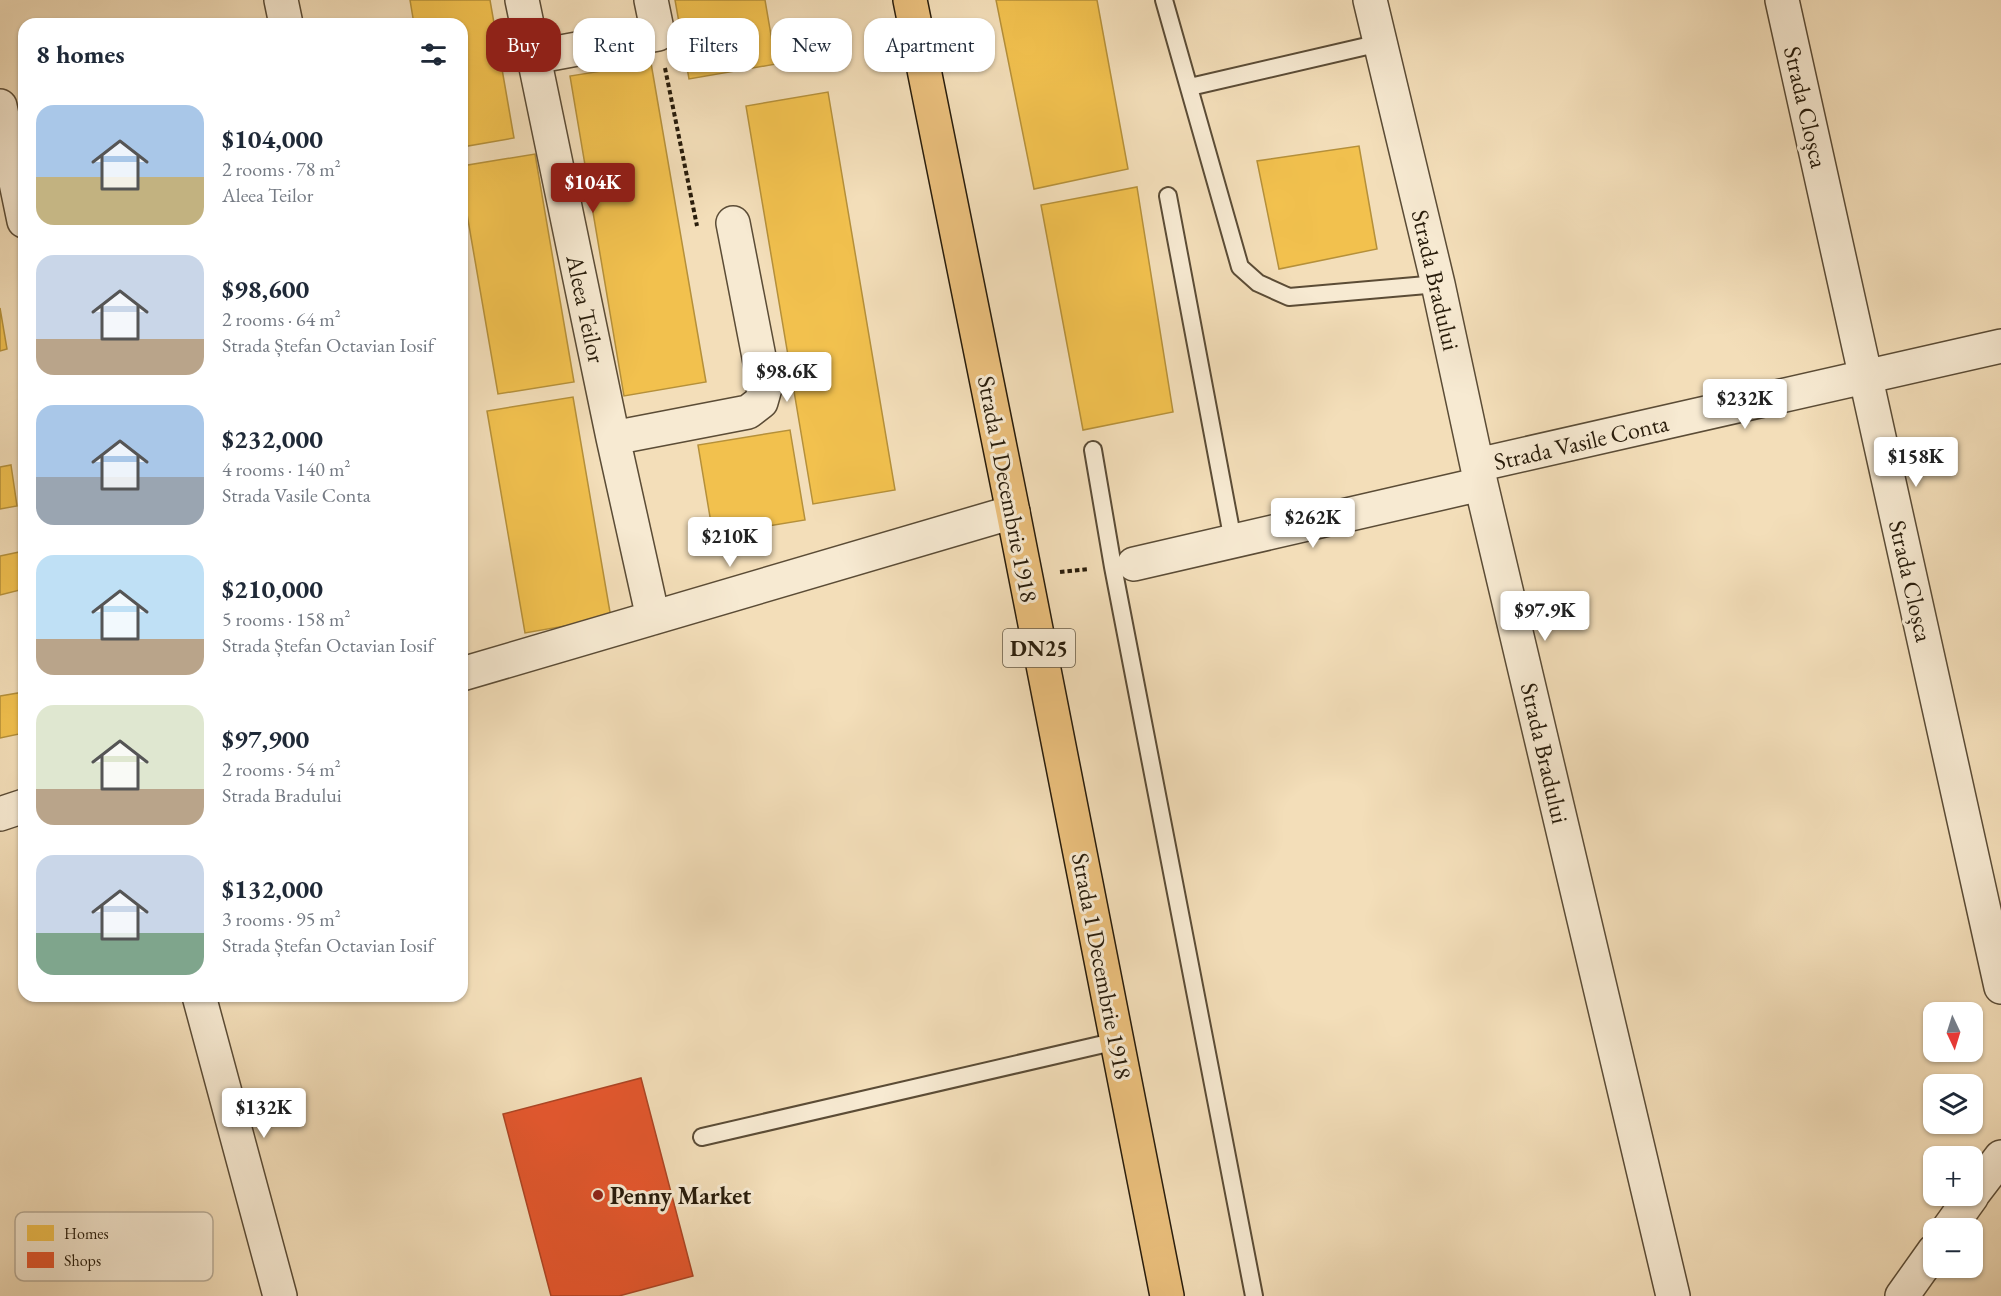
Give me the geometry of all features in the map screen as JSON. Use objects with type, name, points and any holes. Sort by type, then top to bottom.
[{"type":"main road","name":"Strada 1 Decembrie 1918","points":[[910,0],[1167,1296]]},
{"type":"street","points":[[281,0],[285,18]]},
{"type":"street","name":"Aleea Teilor","points":[[522,0],[526,18]]},
{"type":"street","points":[[561,52],[658,34],[651,0]]},
{"type":"street","name":"Strada Bradului","points":[[1370,0],[1438,284],[1479,475],[1673,1296]]},
{"type":"street","name":"Strada Cloșca","points":[[1782,0],[2001,987]]},
{"type":"street","name":"Aleea Teilor","points":[[537,72],[652,618]]},
{"type":"street","points":[[0,106],[18,192]]},
{"type":"street","points":[[613,438],[748,412],[761,402],[765,388],[733,223]]},
{"type":"street","name":"Strada Vasile Conta","points":[[1123,565],[1233,541],[1479,475],[1866,376],[2001,345]]},
{"type":"street","points":[[468,672],[1013,512]]},
{"type":"street","points":[[0,814],[18,808]]},
{"type":"street","points":[[201,1002],[280,1296]]},
{"type":"street","points":[[1983,1181],[2001,1157]]},
{"type":"street","points":[[1902,1296],[1923,1266]]},
{"type":"lane","points":[[1164,0],[1240,267],[1258,283],[1289,297],[1438,284]]},
{"type":"lane","points":[[1190,87],[1380,43]]},
{"type":"lane","points":[[1168,196],[1233,541]]},
{"type":"lane","points":[[1093,450],[1123,565],[1254,1296]]},
{"type":"lane","points":[[702,1137],[1117,1041]]},
{"type":"path","points":[[1025,575],[1123,565]]},
{"type":"building: Homes","points":[[410,0],[490,0],[493,18],[486,18],[486,72],[503,72],[514,138],[468,146],[468,18],[413,18]]},
{"type":"building: Homes","points":[[675,0],[765,0],[771,35],[771,65],[759,67],[759,18],[678,18]]},
{"type":"building: Homes","points":[[996,0],[1097,0],[1128,169],[1034,189]]},
{"type":"building: Homes","points":[[595,72],[653,72],[706,382],[624,396],[570,76]]},
{"type":"building: Homes","points":[[688,72],[730,72],[689,79]]},
{"type":"building: Homes","points":[[828,92],[895,490],[813,504],[746,106]]},
{"type":"building: Homes","points":[[1359,146],[1377,249],[1279,269],[1257,161]]},
{"type":"building: Homes","points":[[535,154],[574,382],[498,394],[468,220],[468,165]]},
{"type":"building: Homes","points":[[1137,187],[1173,412],[1083,430],[1041,205]]},
{"type":"building: Homes","points":[[0,308],[7,349],[0,351]]},
{"type":"building: Homes","points":[[573,397],[611,618],[525,633],[487,411]]},
{"type":"building: Homes","points":[[790,430],[805,520],[713,535],[698,445]]},
{"type":"building: Homes","points":[[11,465],[17,506],[0,509],[0,467]]},
{"type":"building: Homes","points":[[18,552],[18,590],[0,595],[0,556]]},
{"type":"building: Homes","points":[[18,693],[18,734],[0,738],[0,696]]},
{"type":"building: Shops","name":"Penny Market","points":[[641,1078],[693,1276],[619,1296],[551,1296],[503,1114]]},
{"type":"place","name":"Penny Market","points":[[598,1195]]}]
